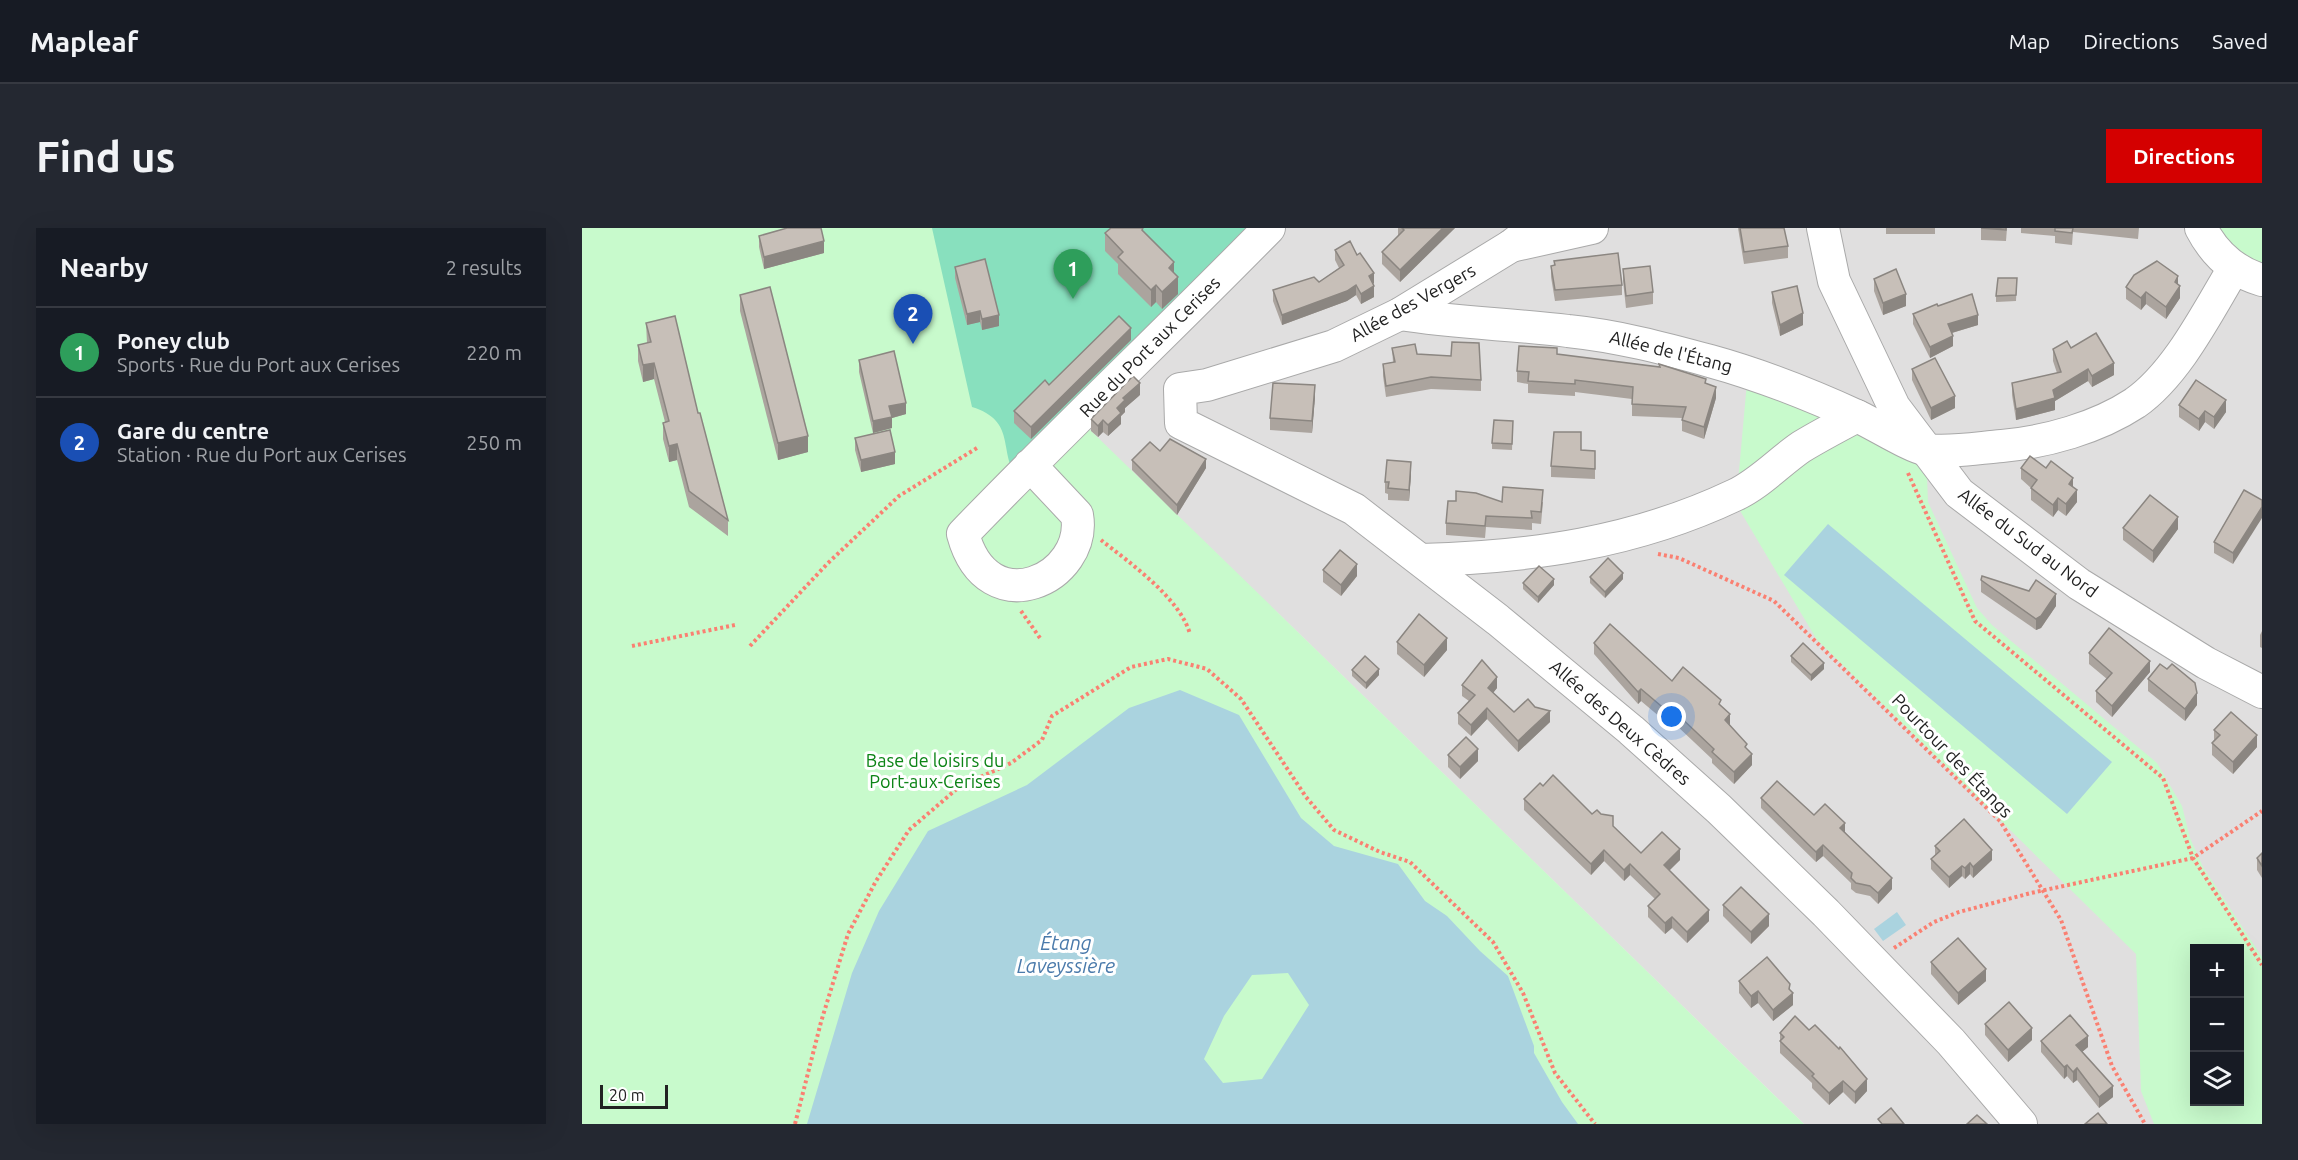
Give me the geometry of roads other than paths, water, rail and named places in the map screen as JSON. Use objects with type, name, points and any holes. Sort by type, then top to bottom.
[{"type":"street","name":"Rue du Port aux Cerises","points":[[1030,465],[1077,515],[1078,521],[1072,551],[1055,571],[1034,583],[1018,586],[998,583],[980,568],[970,553],[963,534],[1030,465],[1150,349],[1269,228]]},
{"type":"street","name":"Allée des Vergers","points":[[1180,389],[1207,385],[1334,346],[1400,314],[1523,237],[1592,228]]},
{"type":"street","name":"Allée du Sud au Nord","points":[[1823,228],[1834,281],[1894,407],[1959,494],[2043,558],[2138,622],[2206,663],[2262,692]]},
{"type":"street","points":[[1926,450],[2015,445],[2053,437],[2111,416],[2136,402],[2176,360],[2248,274],[2211,247],[2201,228]]},
{"type":"street","name":"Allée de l'Étang","points":[[1400,314],[1444,321],[1517,325],[1616,337],[1748,371],[1857,416],[1926,450]]},
{"type":"street","name":"Allée des Deux Cèdres","points":[[1180,389],[1181,423],[1354,509],[1498,620],[1631,730],[1719,809],[1875,962],[1951,1042],[2021,1124]]},
{"type":"street","points":[[1420,560],[1494,558],[1544,552],[1602,542],[1668,521],[1737,495],[1803,446],[1857,416]]},
{"type":"water","points":[[1828,524],[2112,762],[2067,814],[1784,575]]},
{"type":"water","name":"Étang Laveyssière","points":[[1180,690],[1239,715],[1301,818],[1334,846],[1398,864],[1425,901],[1447,916],[1480,951],[1508,976],[1534,1046],[1534,1053],[1562,1102],[1578,1124],[807,1124],[852,973],[879,911],[928,831],[1027,785],[1129,708]],"holes":[[[1288,973],[1309,1005],[1262,1079],[1223,1083],[1204,1059],[1224,1016],[1252,975]]]},
{"type":"water","points":[[1897,912],[1906,925],[1883,941],[1874,929]]},
{"type":"place","name":"Poney club","points":[[1073,299]]},
{"type":"place","name":"Gare du centre","points":[[913,344]]},
{"type":"park label","name":"Base de loisirs du Port-aux-Cerises","points":[[935,771]]}]
